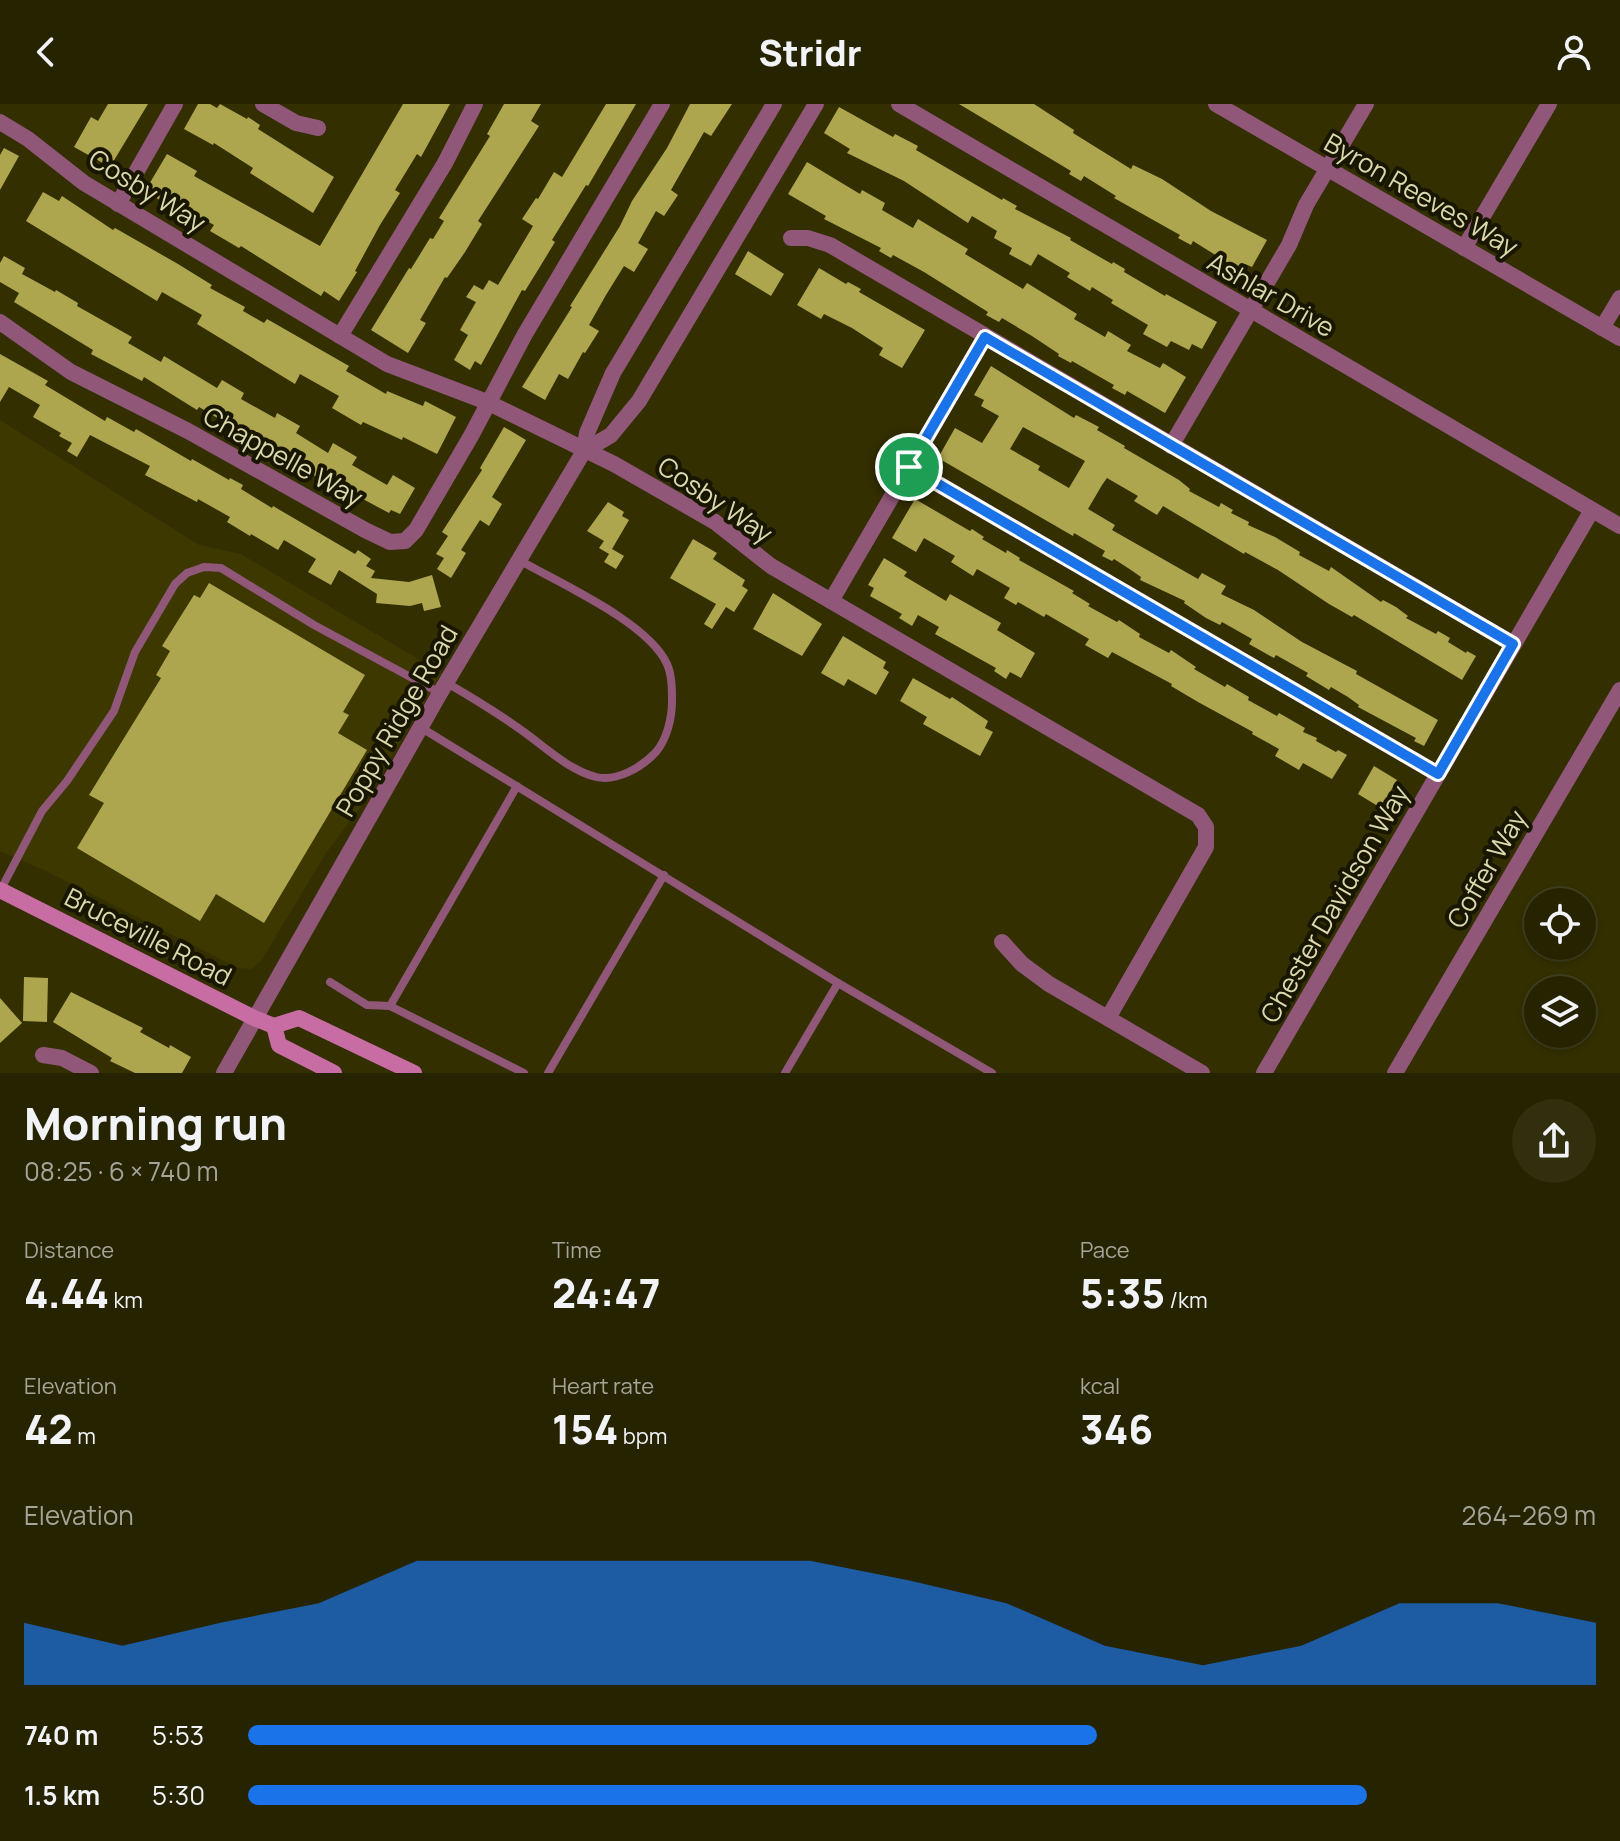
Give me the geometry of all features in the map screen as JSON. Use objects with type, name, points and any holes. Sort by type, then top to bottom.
[{"type":"main road","name":"Bruceville Road","points":[[0,890],[254,1018],[274,1026],[299,1018],[414,1073]]},
{"type":"main road","name":"Bruceville Road","points":[[274,1026],[279,1045],[334,1073]]},
{"type":"street","points":[[118,204],[175,104]]},
{"type":"street","points":[[263,104],[296,123],[318,128]]},
{"type":"street","points":[[340,336],[445,163],[475,104]]},
{"type":"street","points":[[487,402],[662,104]]},
{"type":"street","name":"Poppy Ridge Road","points":[[224,1073],[420,727],[584,451],[589,427],[613,373],[774,104]]},
{"type":"street","name":"Poppy Ridge Road","points":[[584,451],[611,435],[639,401],[816,104]]},
{"type":"street","name":"Ashlar Drive","points":[[899,104],[1620,526]]},
{"type":"street","name":"Byron Reeves Way","points":[[1216,104],[1620,338]]},
{"type":"street","points":[[1171,446],[1289,245],[1306,205],[1366,104]]},
{"type":"street","points":[[1464,248],[1549,104]]},
{"type":"street","name":"Cosby Way","points":[[0,122],[28,139],[84,183],[387,364],[487,402],[637,477],[704,515],[761,559],[1193,811],[1203,821],[1208,834],[1206,847],[1108,1018]]},
{"type":"street","points":[[791,238],[823,242],[1513,644]]},
{"type":"street","points":[[1602,328],[1620,298]]},
{"type":"street","name":"Chappelle Way","points":[[0,322],[71,372],[188,431],[390,542],[405,541],[416,530],[471,436],[487,402]]},
{"type":"street","points":[[831,601],[985,337]]},
{"type":"street","points":[[909,467],[1438,774]]},
{"type":"street","name":"Chester Davidson Way","points":[[1264,1073],[1592,510]]},
{"type":"street","name":"Coffer Way","points":[[1395,1073],[1620,690]]},
{"type":"street","points":[[1002,942],[1035,975],[1202,1073]]},
{"type":"street","points":[[43,1055],[62,1058],[91,1073]]},
{"type":"lane","points":[[0,890],[42,811],[74,772],[114,711],[135,652],[175,584],[187,573],[204,567],[221,568],[314,625],[491,709],[555,756],[598,777],[615,777],[634,769],[662,745],[672,707],[668,666],[661,654],[626,622],[519,560]]},
{"type":"lane","points":[[420,727],[838,983],[992,1073]]},
{"type":"lane","points":[[390,1006],[517,786]]},
{"type":"lane","points":[[548,1073],[664,875]]},
{"type":"lane","points":[[330,982],[367,1005],[390,1006],[524,1073]]},
{"type":"lane","points":[[785,1073],[838,983]]},
{"type":"shaded area","points":[[0,420],[199,545],[241,554],[442,673],[364,803],[326,853],[261,961],[251,969],[238,968],[0,851]]},
{"type":"building","points":[[108,104],[148,104],[110,167],[74,147],[91,117],[98,121]]},
{"type":"building","points":[[198,104],[210,104],[217,108],[220,104],[248,117],[260,125],[258,129],[334,177],[313,213],[250,173],[253,168],[214,143],[184,129]]},
{"type":"building","points":[[403,104],[450,104],[421,157],[417,154],[395,190],[400,193],[339,301],[324,291],[321,296],[241,246],[239,248],[210,231],[214,225],[194,214],[191,219],[145,191],[167,154],[197,171],[194,176],[320,246]]},
{"type":"building","points":[[504,104],[541,104],[531,121],[539,126],[478,221],[482,224],[465,252],[445,277],[420,320],[426,323],[408,353],[371,330],[409,268],[444,221],[439,218],[490,136],[487,134]]},
{"type":"building","points":[[606,104],[636,104],[552,240],[555,242],[541,265],[525,291],[522,290],[481,365],[475,361],[470,370],[454,360],[468,335],[460,330],[476,302],[466,297],[474,285],[483,290],[489,280],[498,285],[533,226],[522,219],[554,172],[562,177]]},
{"type":"building","points":[[690,104],[732,104],[711,136],[704,132],[671,190],[678,195],[664,216],[656,211],[638,243],[648,249],[634,272],[624,266],[606,295],[589,325],[599,331],[568,379],[559,374],[545,400],[522,387],[632,201],[667,148]]},
{"type":"building","points":[[959,104],[1034,104],[1131,169],[1133,165],[1162,179],[1211,211],[1267,240],[1252,267],[1245,264],[1241,271],[1193,241],[1191,245],[1178,238],[1180,235],[1114,198],[1116,196],[1084,176],[1081,181],[1069,174],[1071,171]]},
{"type":"building","points":[[839,107],[893,137],[895,134],[918,146],[916,150],[1017,206],[1015,209],[1113,262],[1165,296],[1217,322],[1202,349],[1192,344],[1189,350],[1171,341],[1167,347],[1143,334],[1148,325],[1111,303],[1113,300],[1092,287],[1090,291],[1067,277],[1070,273],[1038,254],[1031,266],[1009,254],[1012,248],[994,238],[997,231],[972,216],[968,223],[904,181],[847,153],[850,149],[824,133]]},
{"type":"building","points":[[4,148],[19,156],[0,190],[0,155]]},
{"type":"building","points":[[807,162],[860,194],[862,190],[885,203],[882,210],[913,228],[918,219],[968,249],[965,254],[1023,289],[1027,283],[1077,314],[1074,319],[1105,337],[1108,331],[1131,345],[1127,351],[1160,368],[1163,363],[1186,377],[1165,413],[1127,391],[1125,395],[1112,388],[1114,385],[1058,356],[1002,318],[999,322],[986,315],[988,312],[924,272],[893,255],[891,258],[879,251],[881,248],[824,219],[826,216],[788,194]]},
{"type":"building","points":[[43,192],[59,201],[62,196],[113,230],[115,228],[178,264],[212,285],[210,288],[245,307],[243,311],[264,323],[267,319],[349,366],[346,371],[386,394],[387,391],[423,406],[425,401],[456,417],[437,454],[403,437],[402,440],[363,422],[361,425],[332,408],[339,396],[300,374],[295,384],[197,324],[202,315],[162,292],[157,301],[26,221]]},
{"type":"building","points":[[748,251],[784,274],[771,296],[735,274]]},
{"type":"building","points":[[4,256],[25,268],[22,274],[56,290],[78,303],[77,306],[132,337],[128,343],[161,362],[164,356],[217,388],[222,380],[244,393],[241,399],[275,418],[277,413],[300,426],[296,433],[328,453],[333,443],[357,457],[352,465],[387,485],[393,475],[415,488],[400,514],[391,510],[389,513],[361,498],[359,502],[199,407],[197,410],[144,377],[142,381],[91,354],[93,350],[14,302],[19,293],[0,282],[0,263]]},
{"type":"building","points":[[819,268],[861,289],[859,292],[925,330],[902,368],[879,355],[883,348],[852,328],[824,314],[821,319],[797,305]]},
{"type":"building","points":[[0,354],[48,381],[45,385],[105,421],[107,417],[134,432],[136,429],[191,461],[243,485],[241,489],[355,554],[358,550],[371,559],[366,566],[375,571],[371,578],[409,582],[432,575],[441,607],[424,611],[422,603],[410,606],[376,603],[377,594],[339,570],[331,585],[308,572],[316,559],[284,540],[278,550],[250,536],[227,522],[230,517],[145,475],[150,466],[90,435],[77,457],[67,451],[72,443],[59,436],[61,433],[33,417],[40,405],[9,387],[0,402]]},
{"type":"building","points":[[991,366],[1074,418],[1076,415],[1099,427],[1097,430],[1179,480],[1189,491],[1219,507],[1221,503],[1233,510],[1231,513],[1249,522],[1248,525],[1275,537],[1300,552],[1299,555],[1329,571],[1331,567],[1381,602],[1383,600],[1396,607],[1408,616],[1406,618],[1436,634],[1438,631],[1450,638],[1448,642],[1476,656],[1462,680],[1354,615],[1352,617],[1329,604],[1278,570],[1244,554],[1163,506],[1157,515],[1134,501],[1138,496],[1107,478],[1088,509],[1115,525],[1112,530],[1198,579],[1202,573],[1226,586],[1221,594],[1254,610],[1302,642],[1438,720],[1424,746],[1414,741],[1416,738],[1358,707],[1348,697],[1306,676],[1308,673],[1249,644],[1252,639],[1222,622],[1220,625],[1206,618],[1185,601],[1140,580],[1141,577],[1114,559],[1112,561],[1102,556],[1105,551],[1074,533],[1073,536],[938,458],[955,428],[982,443],[999,416],[981,406],[984,400],[974,395]],"holes":[[[1023,427],[1085,461],[1069,488],[1010,449]]]},
{"type":"building","points":[[504,427],[526,440],[492,497],[502,504],[489,526],[480,520],[461,550],[466,553],[451,578],[437,569],[444,558],[436,554],[448,536],[442,532],[482,470],[480,468]]},
{"type":"building","points":[[915,499],[970,531],[972,529],[984,537],[982,539],[1006,553],[1007,550],[1074,591],[1072,593],[1090,604],[1088,606],[1117,622],[1119,620],[1140,634],[1139,637],[1169,653],[1171,650],[1196,667],[1194,669],[1225,687],[1227,684],[1277,716],[1279,713],[1305,728],[1303,732],[1317,738],[1316,741],[1347,755],[1332,779],[1303,763],[1299,770],[1275,756],[1279,749],[1172,684],[1112,652],[1108,658],[1085,645],[1089,639],[1046,614],[1044,617],[1004,598],[1010,588],[977,569],[973,576],[951,562],[955,556],[924,538],[916,552],[892,538]]},
{"type":"building","points":[[608,502],[624,512],[622,516],[629,520],[612,549],[624,556],[616,569],[604,562],[609,554],[599,548],[604,541],[587,531]]},
{"type":"building","points":[[693,539],[717,553],[713,559],[745,580],[742,586],[748,590],[734,612],[726,607],[712,629],[704,624],[716,604],[670,578]]},
{"type":"building","points":[[884,558],[907,572],[904,576],[946,601],[950,594],[1001,623],[997,630],[1035,653],[1021,678],[1010,672],[1006,679],[994,671],[996,668],[935,634],[939,627],[918,615],[912,626],[899,618],[902,614],[870,596],[874,588],[868,585]]},
{"type":"building","points":[[209,583],[365,675],[343,712],[349,715],[338,733],[367,750],[264,923],[216,894],[200,921],[77,848],[104,803],[89,795],[161,678],[156,675],[170,651],[162,646],[194,595],[200,598]]},
{"type":"building","points":[[773,593],[822,624],[802,656],[753,629]]},
{"type":"building","points":[[843,636],[886,662],[883,668],[889,672],[876,695],[848,679],[844,686],[821,673]]},
{"type":"building","points":[[913,678],[950,699],[952,697],[988,721],[985,728],[993,732],[980,756],[923,724],[927,717],[900,701]]},
{"type":"building","points":[[1374,766],[1397,780],[1381,808],[1358,794]]},
{"type":"building","points":[[24,977],[48,978],[47,1022],[23,1021]]},
{"type":"building","points":[[71,992],[143,1028],[140,1032],[191,1057],[182,1073],[135,1073],[110,1061],[112,1058],[53,1022]]},
{"type":"building","points":[[0,998],[22,1023],[0,1043]]},
{"type":"route","points":[[985,337],[1513,644],[1438,774],[909,467],[985,337]]}]
